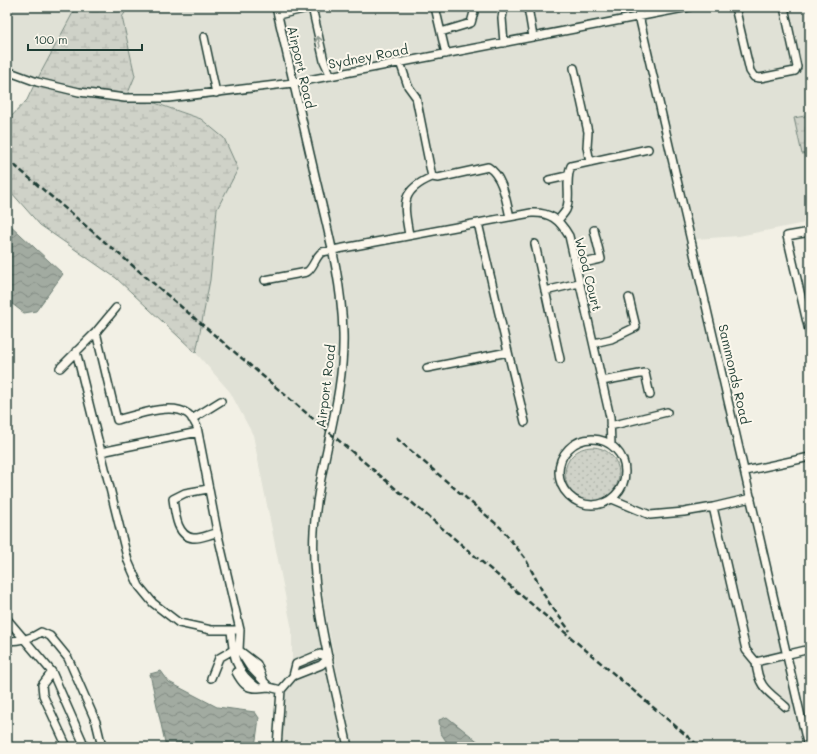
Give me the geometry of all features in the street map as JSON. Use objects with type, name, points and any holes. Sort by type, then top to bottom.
[{"type":"street","name":"Airport Road","points":[[276,7],[333,249],[340,291],[343,334],[342,372],[331,434],[320,478],[314,531],[315,567],[329,658],[348,747]]},
{"type":"street","points":[[435,7],[446,54]]},
{"type":"street","points":[[441,32],[471,23],[474,12],[472,7]]},
{"type":"street","points":[[504,7],[502,18],[504,42]]},
{"type":"street","points":[[528,7],[533,37]]},
{"type":"street","name":"Sammonds Road","points":[[637,7],[808,747]]},
{"type":"street","name":"Sydney Road","points":[[7,71],[37,82],[79,92],[125,98],[168,98],[293,83],[689,7]]},
{"type":"street","points":[[735,7],[750,71],[754,77],[760,78],[795,71],[796,68],[784,7]]},
{"type":"street","points":[[278,15],[312,8],[324,61],[331,76]]},
{"type":"street","points":[[204,37],[216,93]]},
{"type":"street","points":[[400,62],[408,86],[416,97],[432,177]]},
{"type":"street","points":[[574,68],[588,132],[587,147],[590,162]]},
{"type":"street","points":[[558,221],[566,210],[567,176],[571,166],[648,149]]},
{"type":"street","points":[[409,235],[405,209],[409,194],[416,184],[432,177],[438,178],[488,167],[495,171],[503,190],[510,217]]},
{"type":"street","points":[[548,180],[567,176]]},
{"type":"street","name":"Wood Court","points":[[265,280],[307,272],[312,268],[317,256],[322,252],[333,249],[542,212],[553,216],[569,236],[602,381],[610,426],[611,445]]},
{"type":"street","points":[[478,223],[525,422]]},
{"type":"street","points":[[575,265],[601,259],[594,230]]},
{"type":"street","points":[[810,232],[787,236],[810,336]]},
{"type":"street","points":[[535,244],[560,359]]},
{"type":"street","points":[[545,291],[580,283]]},
{"type":"street","points":[[594,344],[611,339],[636,327],[629,298]]},
{"type":"street","points":[[60,368],[96,332],[116,308]]},
{"type":"street","points":[[96,332],[117,420],[164,409],[178,410],[189,414],[198,432],[217,533],[240,630],[239,643],[235,652],[219,658],[211,678]]},
{"type":"street","points":[[76,351],[128,561],[139,586],[153,603],[179,623],[211,630],[240,630]]},
{"type":"street","points":[[427,368],[508,352]]},
{"type":"street","points":[[602,381],[645,373],[650,395]]},
{"type":"street","points":[[192,419],[221,401]]},
{"type":"street","points":[[610,426],[667,412]]},
{"type":"street","points":[[101,452],[198,432]]},
{"type":"street","points":[[596,440],[611,445],[619,452],[624,461],[626,472],[622,487],[612,499],[602,504],[591,506],[580,504],[571,498],[564,489],[560,473],[563,457],[570,448],[579,442],[596,440]]},
{"type":"street","points":[[745,471],[810,457]]},
{"type":"street","points":[[208,489],[185,493],[173,499],[177,521],[183,533],[193,538],[217,533]]},
{"type":"street","points":[[612,499],[650,514],[684,512],[751,498]]},
{"type":"street","points":[[713,507],[746,650],[756,662],[757,676],[761,685],[786,707]]},
{"type":"street","points":[[7,619],[52,672],[82,740],[83,747]]},
{"type":"street","points":[[231,630],[238,668],[246,680],[258,688],[281,690]]},
{"type":"street","points":[[7,641],[24,639],[41,632],[50,636],[68,658],[96,722],[102,747]]},
{"type":"street","points":[[756,662],[810,649]]},
{"type":"street","points":[[235,652],[263,679],[266,688]]},
{"type":"street","points":[[277,747],[281,690],[293,676],[321,664],[329,658],[320,654],[296,664],[293,676]]},
{"type":"street","points":[[52,672],[42,685],[43,695],[67,747]]},
{"type":"shaded area","points":[[7,7],[76,7],[38,78],[7,66]]},
{"type":"shaded area","points":[[129,7],[271,7],[288,80],[168,94],[128,93],[135,76],[122,17]]},
{"type":"shaded area","points":[[280,7],[632,7],[634,14],[297,78]]},
{"type":"shaded area","points":[[641,7],[658,7],[659,9],[642,12]]},
{"type":"shaded area","points":[[709,7],[810,7],[810,115],[794,118],[802,153],[810,153],[810,222],[739,236],[695,239],[644,20]]},
{"type":"shaded area","points":[[636,21],[804,747],[485,747],[447,717],[440,732],[450,747],[352,747],[324,606],[319,567],[319,531],[325,479],[336,435],[346,372],[348,334],[345,291],[338,252],[531,217],[541,216],[550,219],[558,226],[564,237],[605,418],[606,438],[589,435],[577,439],[567,445],[559,456],[555,468],[556,480],[560,492],[568,501],[579,507],[592,510],[604,508],[616,502],[624,493],[628,484],[630,471],[628,460],[623,450],[616,443],[614,416],[598,342],[573,235],[565,221],[554,212],[544,209],[531,209],[336,245],[298,86]]},
{"type":"shaded area","points":[[290,87],[328,250],[336,292],[339,334],[337,372],[327,434],[316,478],[310,532],[310,568],[323,651],[318,650],[308,653],[292,663],[292,630],[253,435],[230,392],[196,353],[210,280],[217,209],[238,169],[201,119],[153,102],[215,97]]},
{"type":"shaded area","points":[[326,666],[343,747],[281,747],[286,691],[296,679]]},
{"type":"green space","points":[[76,7],[129,7],[122,17],[135,76],[128,93],[130,94],[80,88],[38,78]]},
{"type":"green space","points":[[34,85],[78,96],[124,102],[152,102],[201,119],[224,138],[238,169],[217,209],[210,280],[196,353],[116,278],[40,225],[11,192],[7,192],[7,121],[27,100]]},
{"type":"green space","points":[[810,115],[810,153],[802,154],[794,118]]},
{"type":"green space","points":[[592,447],[602,449],[611,455],[617,464],[619,474],[617,484],[611,493],[602,499],[592,501],[582,499],[573,493],[567,484],[565,474],[567,464],[573,455],[582,449]]},
{"type":"water","points":[[7,222],[63,274],[36,311],[24,313],[7,300]]},
{"type":"water","points":[[161,671],[169,682],[217,707],[255,712],[259,718],[255,747],[166,747],[150,674]]},
{"type":"water","points":[[447,717],[485,747],[450,747],[440,732],[439,720]]},
{"type":"railway","points":[[7,159],[700,747]]},
{"type":"railway","points":[[396,438],[501,528],[525,558],[547,600],[570,631]]}]
